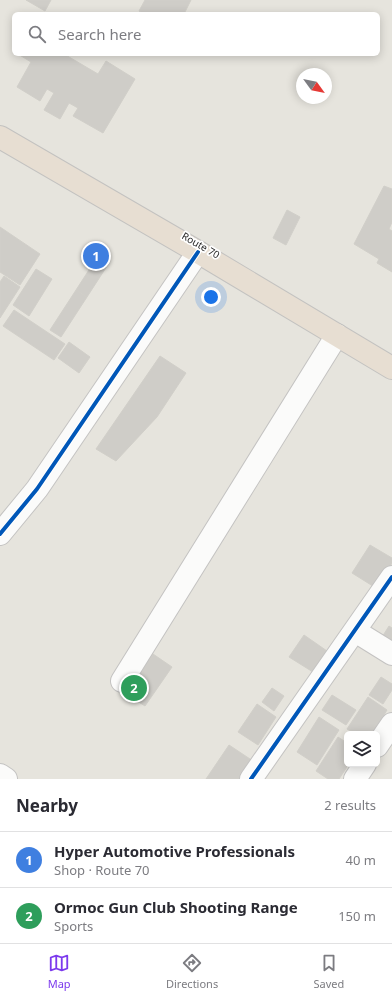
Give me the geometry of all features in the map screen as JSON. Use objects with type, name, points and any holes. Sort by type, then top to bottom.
[{"type":"highway","name":"Route 70","points":[[0,137],[198,252],[392,368]]},
{"type":"street","points":[[0,534],[38,489],[198,252]]},
{"type":"street","points":[[122,681],[337,335]]},
{"type":"street","points":[[251,779],[392,577]]},
{"type":"street","points":[[355,631],[392,654]]},
{"type":"street","points":[[380,742],[392,724]]},
{"type":"street","points":[[355,779],[363,767]]},
{"type":"street","points":[[0,774],[6,779]]},
{"type":"building","points":[[26,0],[51,0],[45,11]]},
{"type":"building","points":[[145,0],[191,0],[185,12],[139,11]]},
{"type":"building","points":[[21,56],[67,56],[98,74],[106,61],[135,79],[103,133],[73,116],[78,108],[69,103],[60,119],[44,110],[54,93],[47,89],[40,101],[17,87],[31,62]]},
{"type":"building","points":[[384,186],[392,189],[392,222],[389,229],[392,231],[392,272],[377,263],[379,259],[354,244]]},
{"type":"building","points":[[287,210],[300,217],[286,245],[273,238]]},
{"type":"building","points":[[0,227],[40,254],[20,285],[0,272]]},
{"type":"building","points":[[98,256],[109,263],[87,297],[76,290]]},
{"type":"building","points":[[36,269],[52,279],[29,316],[13,305]]},
{"type":"building","points":[[4,276],[20,287],[0,318],[0,282]]},
{"type":"building","points":[[76,290],[87,297],[61,337],[50,330]]},
{"type":"building","points":[[14,310],[65,344],[54,360],[3,326]]},
{"type":"building","points":[[69,342],[90,357],[79,373],[58,358]]},
{"type":"building","points":[[160,356],[186,373],[157,417],[116,461],[96,449]]},
{"type":"building","points":[[370,545],[392,558],[392,563],[376,588],[352,573]]},
{"type":"building","points":[[389,626],[392,628],[392,650],[379,642]]},
{"type":"building","points":[[304,635],[327,651],[313,672],[289,657]]},
{"type":"building","points":[[153,654],[172,667],[145,706],[126,694]]},
{"type":"building","points":[[381,677],[392,684],[392,690],[383,704],[369,695]]},
{"type":"building","points":[[272,688],[284,696],[274,711],[262,702]]},
{"type":"building","points":[[332,695],[356,710],[346,725],[322,710]]},
{"type":"building","points":[[368,697],[387,710],[374,731],[350,731],[347,729]]},
{"type":"building","points":[[257,704],[276,717],[258,745],[238,732]]},
{"type":"building","points":[[319,717],[339,730],[317,765],[297,752]]},
{"type":"building","points":[[338,737],[344,741],[344,767],[347,767],[339,779],[328,779],[316,771]]},
{"type":"building","points":[[229,745],[253,761],[240,779],[206,779]]},
{"type":"cycle path","points":[[0,534],[37,489],[198,252]]},
{"type":"cycle path","points":[[251,779],[392,577]]},
{"type":"place","name":"Hyper Automotive Professionals","points":[[96,256]]},
{"type":"place","name":"Ormoc Gun Club Shooting Range","points":[[134,688]]}]
